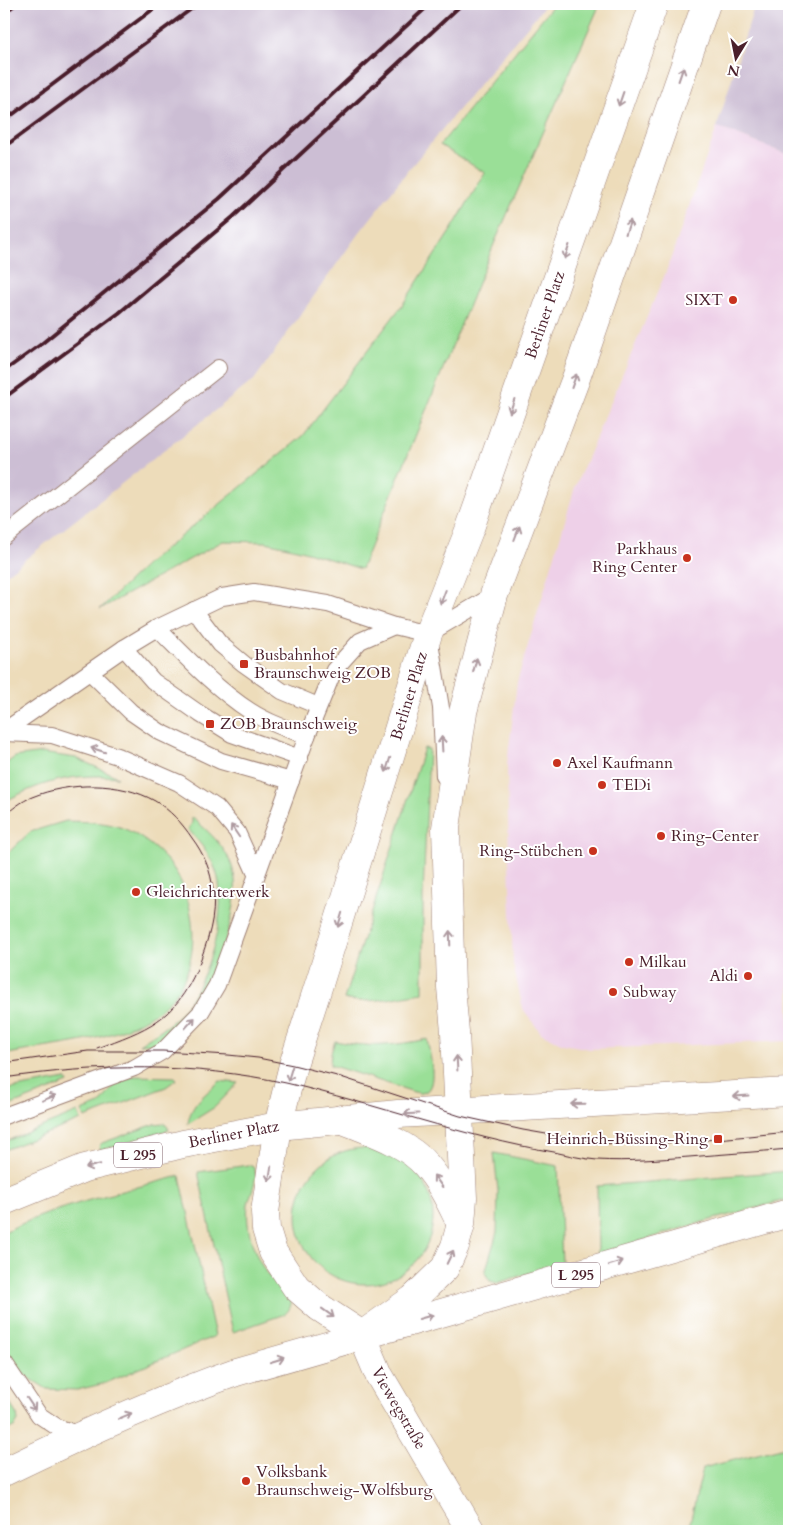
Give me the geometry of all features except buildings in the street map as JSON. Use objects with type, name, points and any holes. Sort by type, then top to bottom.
[{"type":"main road","name":"Berliner Platz","points":[[4,1201],[85,1168],[183,1144],[278,1126],[293,1065],[428,634],[470,528],[654,4]]},
{"type":"main road","points":[[278,1126],[265,1212],[266,1229],[273,1252],[296,1287],[326,1311],[362,1335],[413,1299],[444,1268],[455,1246],[461,1224],[463,1198],[460,1112],[452,987],[446,828],[463,712],[494,595],[576,378],[706,4]]},
{"type":"main road","name":"L 295","points":[[278,1126],[341,1119],[789,1092]]},
{"type":"main road","points":[[341,1119],[380,1135],[408,1150],[426,1164],[444,1189],[461,1224]]},
{"type":"main road","name":"L 295","points":[[4,1472],[80,1435],[196,1386],[362,1335],[789,1213]]},
{"type":"main road","name":"Viewegstraße","points":[[362,1335],[379,1375],[470,1531]]},
{"type":"lane","points":[[4,537],[218,368]]},
{"type":"lane","points":[[4,732],[124,648],[157,628],[222,596],[254,592],[328,604],[394,626],[428,634],[494,595]]},
{"type":"lane","points":[[194,610],[220,644],[244,664],[282,691],[318,706]]},
{"type":"lane","points":[[4,1116],[134,1068],[163,1050],[201,1012],[217,985],[318,706],[334,670],[360,642],[394,626]]},
{"type":"lane","points":[[157,628],[201,671],[249,710],[272,723],[307,736]]},
{"type":"lane","points":[[428,634],[441,708],[446,828]]},
{"type":"lane","points":[[124,648],[153,681],[200,714],[232,734],[300,758]]},
{"type":"lane","points":[[90,672],[131,712],[160,732],[221,761],[291,781]]},
{"type":"lane","points":[[4,732],[52,735],[117,756],[179,783],[217,808],[237,832],[256,874]]},
{"type":"lane","points":[[4,1364],[39,1415],[57,1427],[80,1435]]},
{"type":"shaded area","points":[[4,4],[546,4],[410,168],[356,237],[254,380],[4,576]]},
{"type":"shaded area","points":[[755,4],[789,4],[789,155],[717,127]]},
{"type":"shaded area","points":[[717,127],[789,155],[789,1041],[590,1049],[563,1044],[541,1033],[523,1009],[513,964],[507,764],[517,682],[575,487],[666,272]]},
{"type":"green space","points":[[554,4],[600,4],[494,244],[361,569],[301,550],[266,542],[223,541],[100,609],[148,563],[303,436],[403,304],[453,227],[485,173],[440,145]]},
{"type":"green space","points":[[424,748],[429,749],[423,896],[423,993],[373,1001],[344,999]]},
{"type":"green space","points":[[42,753],[76,758],[118,777],[87,776],[59,780],[32,789],[4,802],[4,765],[15,757]]},
{"type":"green space","points":[[192,817],[218,842],[231,865],[235,888],[230,924],[218,962],[202,996],[194,1008],[158,1043],[139,1044],[174,1020],[185,1007],[196,991],[204,973],[216,934],[220,895],[218,878],[210,858],[188,829],[192,823]]},
{"type":"green space","points":[[66,821],[100,823],[125,829],[145,841],[169,862],[185,891],[190,909],[192,946],[189,964],[183,982],[173,997],[159,1010],[123,1030],[84,1041],[4,1055],[4,860],[8,853],[30,832]]},
{"type":"green space","points":[[427,1039],[432,1078],[431,1085],[421,1093],[330,1065],[335,1041],[359,1045],[381,1045]]},
{"type":"green space","points":[[134,1076],[175,1077],[177,1079],[166,1087],[85,1118],[82,1111],[100,1104],[116,1083]]},
{"type":"green space","points":[[66,1079],[68,1083],[4,1108],[4,1090]]},
{"type":"green space","points":[[220,1081],[238,1083],[215,1107],[188,1124],[195,1105]]},
{"type":"green space","points":[[78,1112],[81,1120],[4,1150],[4,1142]]},
{"type":"green space","points":[[163,1123],[169,1130],[101,1150],[99,1146],[102,1143],[155,1124]]},
{"type":"green space","points":[[365,1148],[391,1153],[403,1159],[413,1168],[422,1178],[428,1190],[433,1216],[428,1242],[422,1254],[413,1264],[403,1273],[391,1279],[365,1284],[339,1279],[327,1273],[317,1264],[308,1254],[302,1242],[297,1216],[302,1190],[308,1178],[317,1168],[327,1159],[339,1153]]},
{"type":"green space","points":[[494,1153],[558,1166],[562,1263],[497,1283],[490,1281],[485,1273],[497,1232],[498,1191]]},
{"type":"green space","points":[[249,1165],[255,1171],[254,1185],[247,1210],[251,1240],[265,1270],[274,1282],[289,1296],[291,1304],[285,1314],[233,1332],[198,1172]]},
{"type":"green space","points":[[789,1171],[789,1199],[703,1222],[598,1254],[597,1186]]},
{"type":"green space","points":[[180,1176],[215,1336],[106,1383],[77,1390],[47,1389],[26,1376],[11,1360],[4,1348],[4,1232],[25,1222],[68,1207]]},
{"type":"green space","points":[[4,1394],[17,1415],[18,1421],[15,1426],[4,1432]]},
{"type":"green space","points":[[789,1446],[789,1531],[688,1531],[703,1468]]},
{"type":"tram line","points":[[4,816],[32,797],[62,788],[78,786],[110,787],[126,790],[141,794],[166,808],[180,822],[196,844],[211,876],[214,900],[212,919],[199,964]]},
{"type":"tram line","points":[[97,1048],[130,1035],[157,1021],[179,1001],[197,969]]},
{"type":"tram line","points":[[4,1063],[88,1051],[163,1051],[258,1058],[341,1077],[460,1116],[523,1130],[598,1143],[637,1145],[789,1132]]},
{"type":"tram line","points":[[4,1078],[39,1073],[110,1068],[181,1069],[251,1076],[320,1091],[487,1138],[597,1160],[655,1159],[789,1149]]},
{"type":"railway","points":[[4,13],[16,4]]},
{"type":"railway","points":[[4,121],[160,4]]},
{"type":"railway","points":[[4,147],[198,4]]},
{"type":"railway","points":[[4,371],[40,345],[219,199],[430,4]]},
{"type":"railway","points":[[4,398],[119,313],[233,217],[462,4]]},
{"type":"place","name":"SIXT","points":[[733,300]]},
{"type":"place","name":"Parkhaus Ring Center","points":[[687,558]]},
{"type":"place","name":"Busbahnhof Braunschweig ZOB","points":[[244,664]]},
{"type":"place","name":"ZOB Braunschweig","points":[[210,724]]},
{"type":"place","name":"Axel Kaufmann","points":[[557,763]]},
{"type":"place","name":"TEDi","points":[[602,785]]},
{"type":"place","name":"Ring-Center","points":[[661,836]]},
{"type":"place","name":"Ring-Stübchen","points":[[593,851]]},
{"type":"place","name":"Gleichrichterwerk","points":[[136,892]]},
{"type":"place","name":"Milkau","points":[[629,962]]},
{"type":"place","name":"Aldi","points":[[748,976]]},
{"type":"place","name":"Subway","points":[[613,992]]},
{"type":"place","name":"Heinrich-Büssing-Ring","points":[[718,1139]]},
{"type":"place","name":"Volksbank Braunschweig-Wolfsburg","points":[[246,1481]]}]
